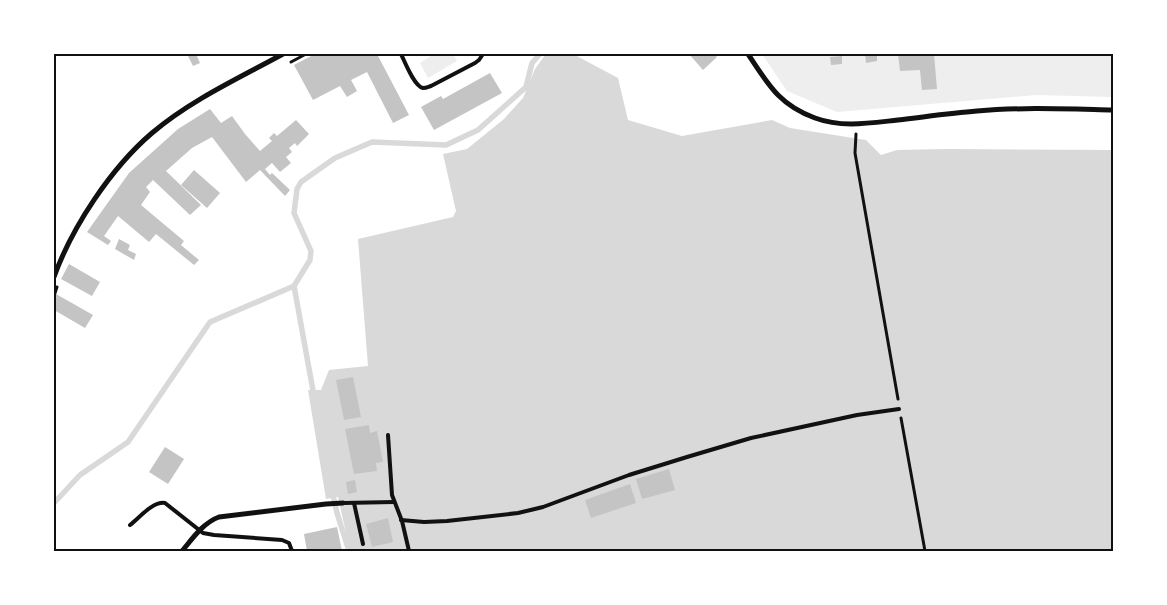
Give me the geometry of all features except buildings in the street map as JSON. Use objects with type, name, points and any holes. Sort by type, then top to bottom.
[{"type":"street","points":[[57,278],[68,246],[84,216],[110,178],[137,147],[153,132],[194,103],[283,54]]},
{"type":"street","points":[[748,54],[777,95],[815,118],[832,123],[857,124],[978,111],[1037,108],[1113,110]]},
{"type":"street","points":[[182,551],[199,530],[213,519],[219,517],[343,503]]},
{"type":"lane","points":[[401,54],[417,83],[424,88],[475,63],[483,54]]},
{"type":"lane","points":[[401,520],[424,522],[448,521],[518,513],[543,507],[637,473],[751,438],[857,415],[899,409]]},
{"type":"lane","points":[[388,435],[392,495],[409,551]]},
{"type":"lane","points":[[130,525],[152,506],[162,502],[202,533],[282,540],[289,543],[292,551]]},
{"type":"lane","points":[[343,503],[394,502]]},
{"type":"lane","points":[[354,503],[363,544]]},
{"type":"path","points":[[290,62],[306,54]]},
{"type":"path","points":[[857,124],[856,153],[899,409],[926,551]]},
{"type":"path","points":[[54,296],[57,278]]},
{"type":"shaded area","points":[[434,54],[453,54],[457,61],[428,78],[420,63]]},
{"type":"shaded area","points":[[547,54],[573,54],[618,78],[628,120],[682,136],[772,120],[790,128],[866,140],[881,155],[897,150],[1113,150],[1113,551],[350,551],[338,497],[326,499],[308,390],[321,390],[329,370],[368,366],[358,239],[453,217],[456,211],[443,154],[467,149],[504,119],[523,98],[535,69]]},
{"type":"shaded area","points":[[762,54],[1113,54],[1113,97],[1036,95],[837,112],[787,91]]},
{"type":"waterway","points":[[54,503],[80,475],[128,442],[210,322],[294,286],[310,260],[311,251],[294,213],[297,189],[301,182],[335,158],[372,142],[446,145],[478,130],[526,87],[532,63],[540,54]]},
{"type":"waterway","points":[[294,286],[314,396]]},
{"type":"waterway","points":[[332,491],[349,551]]}]
